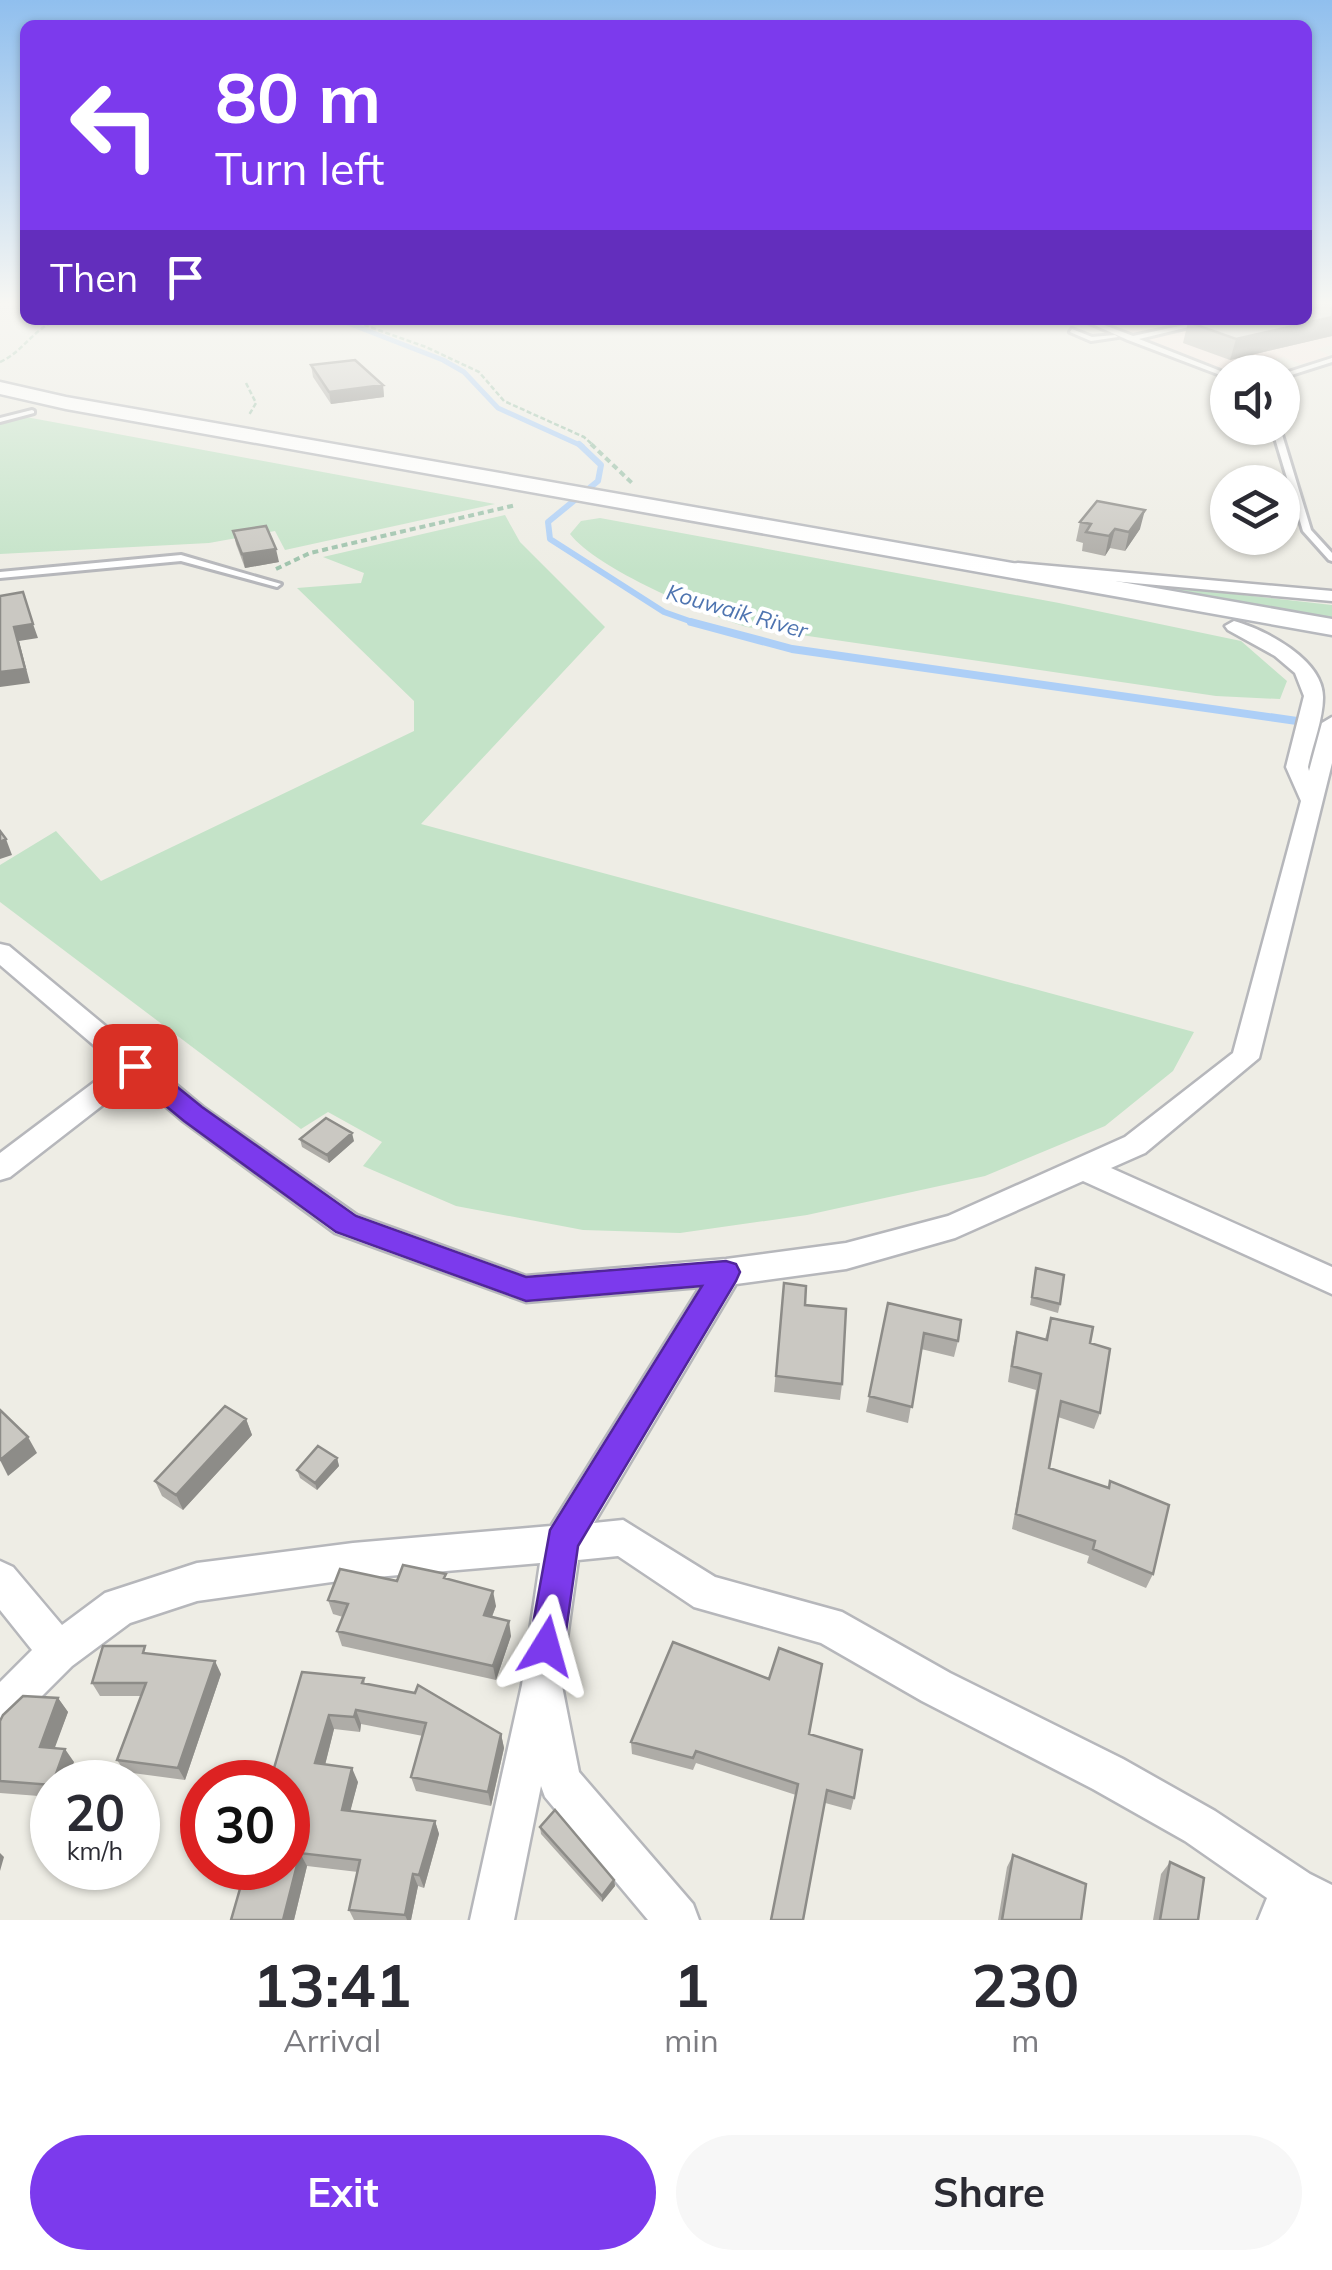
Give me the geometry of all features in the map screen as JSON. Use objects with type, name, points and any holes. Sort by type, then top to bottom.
[{"type":"main road","points":[[22,393],[532,497]]},
{"type":"main road","points":[[0,405],[603,507],[1332,644]]},
{"type":"main road","points":[[603,507],[647,506],[1332,627]]},
{"type":"street","points":[[984,566],[1111,573],[1332,596]]},
{"type":"street","points":[[1234,626],[1282,652],[1304,670],[1314,696],[1297,767],[1310,799]]},
{"type":"street","points":[[0,952],[193,1114],[346,1224],[526,1289],[726,1272],[846,1256],[955,1226],[1135,1145],[1245,1058],[1332,723]]},
{"type":"street","points":[[10,1162],[135,1066]]},
{"type":"street","points":[[1083,1168],[1332,1281]]},
{"type":"street","points":[[492,1920],[542,1681],[562,1542],[726,1272]]},
{"type":"street","points":[[0,1710],[58,1652],[118,1607],[197,1582],[353,1561],[623,1538],[706,1594],[828,1626],[936,1688],[1170,1808],[1302,1906]]},
{"type":"street","points":[[0,1580],[58,1652]]},
{"type":"street","points":[[542,1681],[560,1782],[677,1920]]},
{"type":"lane","points":[[0,420],[32,412]]},
{"type":"lane","points":[[1281,445],[1307,531],[1332,558]]},
{"type":"lane","points":[[0,576],[181,558],[277,584]]},
{"type":"path","points":[[496,393],[504,401],[584,437],[616,464],[647,506]]},
{"type":"path","points":[[256,578],[310,552],[480,516],[532,497]]},
{"type":"green space","points":[[26,417],[495,504],[285,550],[275,531],[209,543],[0,554],[0,424]]},
{"type":"green space","points":[[505,515],[520,542],[605,627],[421,824],[1194,1032],[1173,1071],[1105,1126],[985,1176],[807,1215],[680,1233],[583,1230],[456,1206],[363,1166],[382,1142],[328,1112],[301,1129],[0,902],[0,865],[56,831],[101,881],[414,731],[414,701],[297,588],[361,583],[364,573],[323,557]]},
{"type":"green space","points":[[600,518],[1059,603],[1241,641],[1287,681],[1280,699],[1216,696],[747,627],[679,601],[627,575],[584,548],[570,534],[581,521]]},
{"type":"green space","points":[[1160,589],[1332,605],[1332,618]]},
{"type":"building","points":[[1097,501],[1145,510],[1129,532],[1115,529],[1109,536],[1086,532],[1091,524],[1080,522]]},
{"type":"building","points":[[266,526],[276,549],[242,554],[233,531]]},
{"type":"building","points":[[23,592],[33,624],[14,627],[25,669],[0,672],[0,596]]},
{"type":"building","points":[[326,1118],[352,1133],[327,1155],[300,1139]]},
{"type":"building","points":[[1036,1268],[1064,1275],[1060,1304],[1032,1297]]},
{"type":"building","points":[[784,1283],[806,1286],[805,1305],[846,1309],[842,1384],[776,1376]]},
{"type":"building","points":[[888,1303],[961,1320],[958,1341],[924,1333],[912,1407],[869,1396]]},
{"type":"building","points":[[1051,1318],[1093,1327],[1090,1343],[1110,1349],[1100,1413],[1061,1401],[1049,1468],[1109,1488],[1110,1481],[1169,1505],[1153,1574],[1093,1549],[1095,1541],[1016,1514],[1041,1374],[1012,1366],[1017,1332],[1047,1340]]},
{"type":"building","points":[[225,1406],[246,1419],[176,1495],[155,1481]]},
{"type":"building","points":[[0,1410],[28,1437],[0,1460]]},
{"type":"building","points":[[318,1446],[337,1458],[315,1483],[297,1470]]},
{"type":"building","points":[[403,1565],[446,1574],[444,1578],[493,1591],[484,1615],[509,1621],[493,1666],[337,1631],[348,1604],[328,1600],[340,1569],[397,1581]]},
{"type":"building","points":[[673,1642],[769,1679],[779,1648],[822,1664],[809,1734],[862,1750],[854,1798],[827,1790],[803,1920],[771,1920],[798,1784],[696,1751],[693,1758],[631,1742]]},
{"type":"building","points":[[103,1646],[145,1646],[143,1653],[215,1661],[178,1768],[160,1766],[160,1760],[117,1760],[146,1683],[92,1683]]},
{"type":"building","points":[[302,1672],[364,1678],[362,1683],[415,1693],[418,1685],[501,1734],[488,1792],[411,1777],[426,1723],[356,1710],[354,1717],[329,1715],[315,1763],[352,1768],[342,1810],[435,1821],[419,1875],[413,1874],[405,1915],[349,1910],[360,1860],[310,1854],[310,1760],[276,1760]]},
{"type":"building","points":[[23,1696],[58,1698],[40,1747],[65,1749],[61,1760],[30,1760],[30,1783],[0,1781],[3,1715]]},
{"type":"building","points":[[555,1810],[614,1880],[602,1896],[540,1827]]},
{"type":"building","points":[[1013,1855],[1086,1884],[1081,1920],[1002,1920]]},
{"type":"building","points":[[1170,1862],[1204,1878],[1198,1920],[1160,1920]]},
{"type":"building","points":[[240,1890],[291,1890],[283,1920],[231,1920]]},
{"type":"waterway","name":"Kouwaik River","points":[[483,393],[498,408],[580,445]]},
{"type":"waterway","name":"Kouwaik River","points":[[580,445],[601,465],[598,481],[548,522],[550,539],[664,612],[696,623]]},
{"type":"waterway","name":"Kouwaik River","points":[[691,622],[696,623]]},
{"type":"waterway","name":"Kouwaik River","points":[[696,623],[792,649],[1332,726]]},
{"type":"route","points":[[135,1066],[193,1114],[346,1224],[526,1289],[726,1272],[562,1542],[546,1646]]}]
